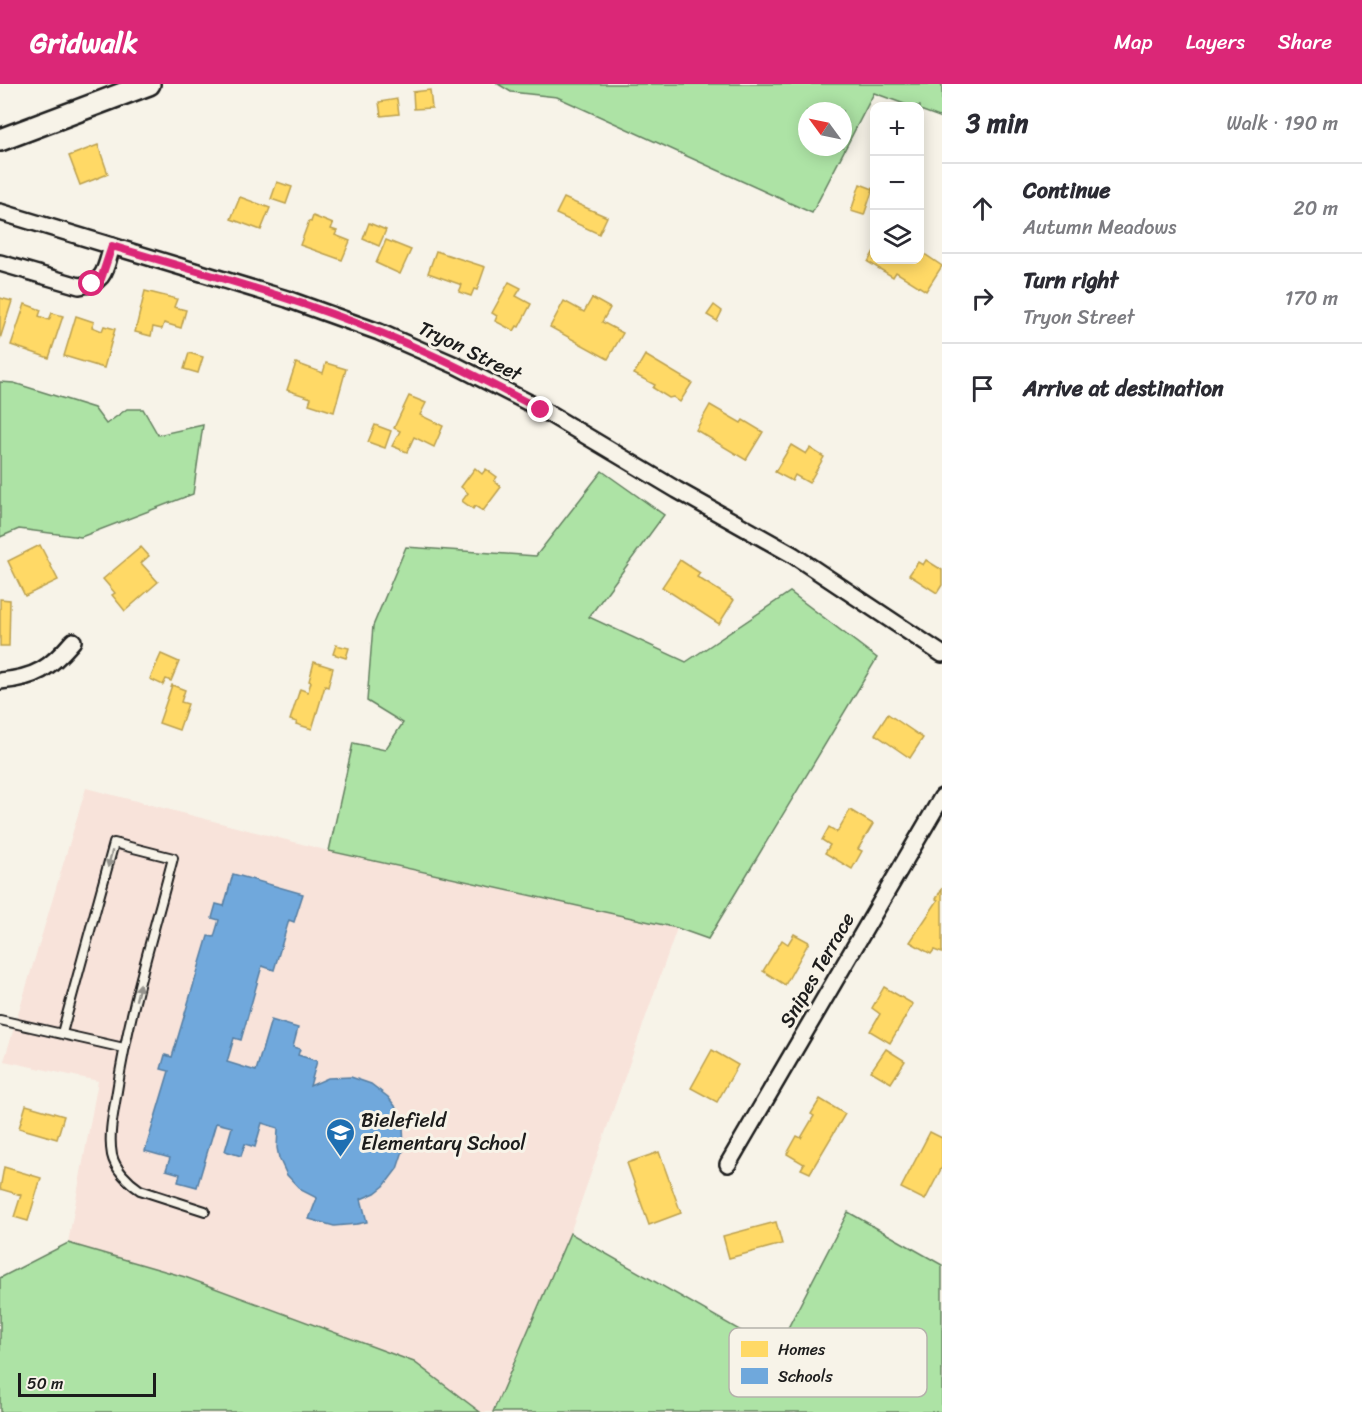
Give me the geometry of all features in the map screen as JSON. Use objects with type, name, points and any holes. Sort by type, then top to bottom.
[{"type":"main road","points":[[0,140],[149,84]]},
{"type":"street","name":"Tryon Street","points":[[0,212],[287,299],[379,332],[457,366],[541,410],[793,555],[942,654]]},
{"type":"street","points":[[0,263],[79,286],[92,284],[101,279],[112,246]]},
{"type":"street","points":[[0,681],[21,679],[50,666],[73,641]]},
{"type":"street","name":"Snipes Terrace","points":[[728,1164],[942,797]]},
{"type":"lane","points":[[62,1033],[114,843],[173,858],[124,1048],[114,1106],[111,1146],[116,1165],[126,1179],[140,1190],[205,1210]]},
{"type":"lane","points":[[0,1020],[124,1048]]},
{"type":"shaded area","name":"Bielefield Elementary School","points":[[86,788],[329,851],[677,928],[570,1233],[493,1412],[480,1412],[414,1362],[185,1277],[68,1243],[98,1081],[4,1061]]},
{"type":"green space","points":[[498,84],[942,84],[942,118],[924,111],[924,102],[899,102],[874,93],[852,136],[852,102],[798,102],[798,156],[841,156],[812,213],[557,97],[511,92]]},
{"type":"green space","points":[[0,382],[14,383],[94,408],[106,424],[127,409],[143,409],[158,435],[203,425],[193,494],[81,537],[19,529],[0,537]]},
{"type":"green space","points":[[602,471],[664,515],[589,617],[686,662],[790,592],[877,658],[708,939],[677,928],[329,851],[353,743],[385,750],[403,723],[367,701],[373,626],[406,547],[536,556]]},
{"type":"green space","points":[[848,1212],[942,1265],[942,1412],[493,1412],[570,1233],[736,1328],[729,1328],[729,1397],[927,1397],[927,1328],[788,1328]]},
{"type":"green space","points":[[68,1243],[185,1277],[414,1362],[480,1412],[0,1412],[0,1278]]},
{"type":"building: Homes","points":[[430,90],[432,108],[414,109],[413,92]]},
{"type":"building: Homes","points":[[397,99],[399,114],[381,116],[379,102]]},
{"type":"building: Homes","points":[[98,145],[108,174],[80,185],[69,156]]},
{"type":"building: Homes","points":[[277,182],[292,187],[286,204],[271,199]]},
{"type":"building: Homes","points":[[860,184],[870,188],[870,198],[864,215],[851,211]]},
{"type":"building: Homes","points":[[240,197],[270,208],[261,230],[231,219]]},
{"type":"building: Homes","points":[[564,198],[607,217],[599,234],[556,214]]},
{"type":"building: Homes","points":[[313,216],[333,224],[331,229],[337,231],[335,235],[350,241],[342,260],[300,245]]},
{"type":"building: Homes","points":[[369,223],[386,230],[379,246],[363,239]]},
{"type":"building: Homes","points":[[386,240],[411,250],[400,274],[376,263]]},
{"type":"building: Homes","points":[[436,251],[485,267],[477,290],[474,289],[471,296],[459,292],[462,285],[428,273]]},
{"type":"building: Homes","points":[[924,254],[942,266],[926,291],[896,272],[893,277],[871,264],[924,264]]},
{"type":"building: Homes","points":[[509,282],[521,288],[516,296],[531,304],[519,327],[517,326],[514,331],[495,321],[497,316],[492,313]]},
{"type":"building: Homes","points":[[145,291],[177,299],[174,307],[186,310],[181,328],[164,323],[162,329],[153,327],[151,336],[135,332]]},
{"type":"building: Homes","points":[[0,298],[12,301],[0,339]]},
{"type":"building: Homes","points":[[592,298],[610,308],[602,322],[623,333],[608,359],[550,327],[564,301],[584,312]]},
{"type":"building: Homes","points":[[25,304],[41,310],[39,316],[49,320],[52,313],[63,316],[49,358],[11,345]]},
{"type":"building: Homes","points":[[714,305],[722,311],[717,321],[707,315]]},
{"type":"building: Homes","points":[[76,316],[94,322],[92,327],[102,331],[104,326],[115,329],[104,368],[64,356]]},
{"type":"building: Homes","points":[[189,353],[203,357],[198,373],[184,369]]},
{"type":"building: Homes","points":[[645,355],[692,383],[680,402],[673,397],[669,398],[653,388],[655,385],[634,374]]},
{"type":"building: Homes","points":[[296,363],[323,373],[326,363],[346,369],[334,412],[309,404],[311,398],[287,390]]},
{"type":"building: Homes","points":[[409,396],[426,403],[420,415],[443,426],[434,447],[414,437],[407,452],[392,446],[400,431],[394,428]]},
{"type":"building: Homes","points":[[710,405],[741,423],[743,420],[763,432],[746,460],[696,430]]},
{"type":"building: Homes","points":[[375,425],[391,431],[385,448],[368,442]]},
{"type":"building: Homes","points":[[791,445],[806,454],[810,448],[824,457],[809,483],[795,475],[792,481],[775,472]]},
{"type":"building: Homes","points":[[475,468],[482,474],[486,469],[497,477],[494,481],[501,487],[483,511],[475,506],[473,509],[462,501],[468,493],[461,487]]},
{"type":"building: Homes","points":[[40,545],[58,580],[25,596],[8,561]]},
{"type":"building: Homes","points":[[141,547],[149,556],[141,563],[158,582],[125,611],[112,595],[115,593],[103,579]]},
{"type":"building: Homes","points":[[680,560],[700,573],[697,577],[734,600],[719,624],[662,587]]},
{"type":"building: Homes","points":[[926,560],[942,570],[942,585],[937,593],[909,575],[918,562],[923,565]]},
{"type":"building: Homes","points":[[0,599],[10,600],[9,646],[0,646]]},
{"type":"building: Homes","points":[[336,645],[349,648],[346,658],[333,654]]},
{"type":"building: Homes","points":[[161,654],[179,662],[171,681],[166,679],[163,685],[150,679]]},
{"type":"building: Homes","points":[[314,662],[333,668],[312,729],[290,720],[300,689],[308,692]]},
{"type":"building: Homes","points":[[172,685],[185,690],[181,702],[188,704],[179,730],[159,723]]},
{"type":"building: Homes","points":[[888,714],[923,738],[910,758],[875,734]]},
{"type":"building: Homes","points":[[850,810],[873,824],[858,849],[862,851],[852,869],[825,853],[830,845],[822,840],[829,827],[837,832]]},
{"type":"building: Homes","points":[[942,888],[942,953],[934,950],[931,954],[910,942],[938,900],[936,899]]},
{"type":"building: Homes","points":[[794,934],[809,942],[785,985],[763,971],[782,940],[788,944]]},
{"type":"building: Homes","points":[[884,987],[913,1004],[890,1043],[870,1031],[880,1014],[872,1008]]},
{"type":"building: Homes","points":[[886,1049],[905,1061],[891,1083],[871,1071]]},
{"type":"building: Homes","points":[[712,1050],[738,1065],[717,1102],[691,1088]]},
{"type":"building: Homes","points":[[820,1099],[845,1114],[810,1173],[801,1169],[804,1164],[787,1154],[797,1136],[801,1138],[814,1116],[811,1114]]},
{"type":"building: Homes","points":[[26,1105],[64,1116],[57,1139],[19,1128]]},
{"type":"building: Homes","points":[[930,1132],[942,1138],[942,1167],[925,1200],[901,1188]]},
{"type":"building: Homes","points":[[659,1152],[681,1213],[649,1225],[627,1163]]},
{"type":"building: Homes","points":[[4,1167],[41,1178],[28,1221],[14,1217],[21,1195],[0,1189]]},
{"type":"building: Homes","points":[[776,1222],[782,1244],[729,1258],[723,1236]]},
{"type":"building: Schools","points":[[233,874],[303,894],[294,922],[289,920],[274,970],[262,966],[241,1040],[234,1038],[227,1062],[256,1071],[271,1020],[298,1028],[293,1047],[300,1049],[298,1055],[317,1061],[310,1086],[328,1078],[351,1077],[371,1084],[388,1097],[395,1106],[403,1126],[404,1148],[397,1169],[384,1186],[361,1199],[367,1222],[334,1226],[309,1219],[317,1198],[301,1190],[287,1175],[277,1148],[278,1128],[262,1123],[255,1147],[245,1144],[241,1156],[225,1151],[232,1127],[216,1123],[197,1187],[178,1182],[180,1174],[166,1170],[170,1158],[145,1151],[169,1071],[161,1069],[165,1055],[172,1057],[208,936],[214,937],[219,920],[212,918],[216,904],[224,906]]},
{"type":"place","name":"Bielefield Elementary School","points":[[340,1158]]},
{"type":"route","points":[[92,284],[101,279],[112,246],[287,299],[379,332],[457,366],[541,410]]}]
